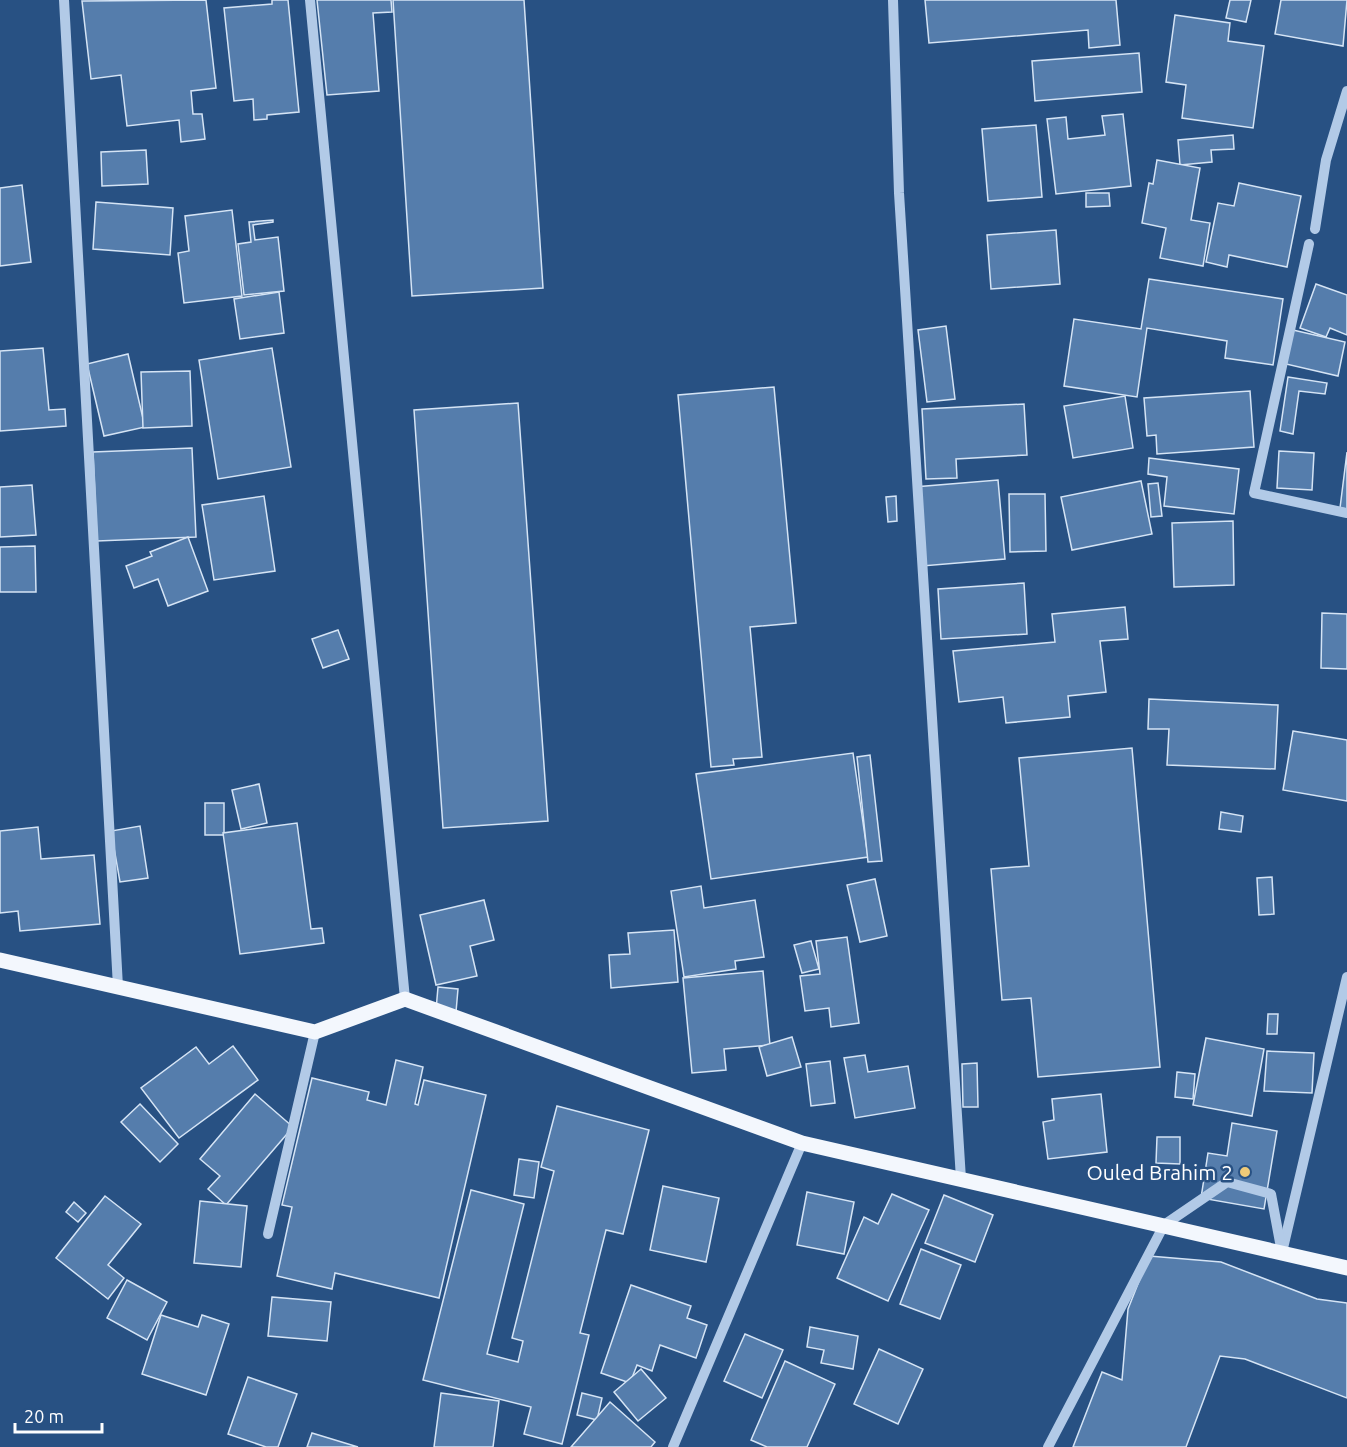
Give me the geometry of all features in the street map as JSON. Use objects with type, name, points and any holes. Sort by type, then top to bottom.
[{"type":"main road","points":[[0,960],[315,1032],[405,999],[802,1143],[1347,1268]]},
{"type":"street","points":[[64,0],[118,987]]},
{"type":"street","points":[[310,0],[405,999]]},
{"type":"street","points":[[893,0],[899,193],[961,1179]]},
{"type":"street","points":[[1315,229],[1326,160],[1347,91]]},
{"type":"street","points":[[1309,244],[1254,493],[1347,513]]},
{"type":"street","points":[[1282,1252],[1347,977]]},
{"type":"street","points":[[268,1234],[315,1032]]},
{"type":"street","points":[[673,1447],[802,1143]]},
{"type":"street","points":[[1048,1447],[1164,1225],[1227,1182],[1271,1194],[1282,1252]]},
{"type":"building","points":[[206,0],[216,88],[191,91],[193,114],[202,114],[205,139],[181,142],[179,120],[127,126],[121,75],[91,79],[82,1]]},
{"type":"building","points":[[272,0],[288,0],[299,112],[267,115],[267,119],[254,120],[253,99],[234,101],[224,8],[272,4]]},
{"type":"building","points":[[317,0],[391,0],[392,12],[373,13],[379,91],[327,95]]},
{"type":"building","points":[[393,0],[524,0],[543,288],[412,296]]},
{"type":"building","points":[[925,0],[1116,0],[1120,45],[1089,48],[1088,30],[929,43]]},
{"type":"building","points":[[1230,0],[1251,0],[1246,22],[1226,18]]},
{"type":"building","points":[[1281,0],[1347,0],[1343,46],[1275,34]]},
{"type":"building","points":[[1175,15],[1230,23],[1228,41],[1264,46],[1253,128],[1182,118],[1186,85],[1166,82]]},
{"type":"building","points":[[1139,53],[1142,92],[1035,101],[1032,61]]},
{"type":"building","points":[[1123,114],[1131,186],[1056,194],[1047,119],[1066,117],[1068,139],[1105,135],[1102,116]]},
{"type":"building","points":[[1036,125],[1042,197],[988,201],[982,129]]},
{"type":"building","points":[[1233,135],[1234,149],[1211,150],[1212,162],[1180,165],[1178,140]]},
{"type":"building","points":[[146,150],[148,184],[102,186],[101,152]]},
{"type":"building","points":[[1157,160],[1200,168],[1191,220],[1210,223],[1203,266],[1160,258],[1166,228],[1142,223],[1149,183],[1153,184]]},
{"type":"building","points":[[1239,183],[1301,196],[1287,267],[1229,255],[1227,267],[1206,262],[1218,203],[1234,206]]},
{"type":"building","points":[[22,185],[31,262],[0,266],[0,188]]},
{"type":"building","points":[[1086,193],[1109,193],[1110,206],[1086,207]]},
{"type":"building","points":[[96,202],[173,208],[170,255],[93,249]]},
{"type":"building","points":[[232,210],[242,296],[184,303],[178,253],[189,251],[185,216]]},
{"type":"building","points":[[273,220],[273,222],[253,225],[255,240],[278,237],[284,291],[244,295],[238,244],[251,242],[249,222]]},
{"type":"building","points":[[1056,230],[1060,284],[991,289],[987,235]]},
{"type":"building","points":[[1149,279],[1283,299],[1273,365],[1225,358],[1227,341],[1147,328],[1137,397],[1064,386],[1074,319],[1141,329]]},
{"type":"building","points":[[1316,284],[1347,295],[1347,335],[1330,328],[1326,337],[1300,328]]},
{"type":"building","points":[[279,292],[284,333],[240,339],[234,299]]},
{"type":"building","points":[[946,326],[955,399],[927,402],[918,330]]},
{"type":"building","points":[[1293,330],[1345,342],[1338,376],[1286,364]]},
{"type":"building","points":[[43,348],[49,410],[65,409],[66,426],[0,431],[0,351]]},
{"type":"building","points":[[272,348],[291,467],[218,479],[199,360]]},
{"type":"building","points":[[128,354],[145,427],[104,436],[87,364]]},
{"type":"building","points":[[190,371],[192,426],[143,428],[141,372]]},
{"type":"building","points":[[1288,377],[1327,383],[1325,394],[1299,391],[1293,434],[1280,431]]},
{"type":"building","points":[[774,387],[796,623],[750,627],[762,757],[733,759],[734,765],[711,767],[678,395]]},
{"type":"building","points":[[1250,391],[1254,447],[1157,454],[1156,435],[1147,436],[1144,398]]},
{"type":"building","points":[[1125,396],[1133,448],[1073,458],[1064,406]]},
{"type":"building","points":[[518,403],[548,821],[443,828],[414,410]]},
{"type":"building","points":[[1024,404],[1027,455],[956,459],[957,478],[926,479],[922,409]]},
{"type":"building","points":[[192,448],[196,537],[97,541],[93,452]]},
{"type":"building","points":[[1279,451],[1314,453],[1312,490],[1277,488]]},
{"type":"building","points":[[1347,452],[1347,509],[1340,508]]},
{"type":"building","points":[[1149,458],[1239,469],[1234,514],[1164,506],[1167,477],[1148,474]]},
{"type":"building","points":[[998,480],[1005,559],[922,566],[914,487]]},
{"type":"building","points":[[1141,481],[1152,534],[1072,550],[1061,497]]},
{"type":"building","points":[[1158,483],[1162,516],[1151,517],[1148,484]]},
{"type":"building","points":[[32,485],[36,535],[0,537],[0,487]]},
{"type":"building","points":[[1009,494],[1045,494],[1046,551],[1010,552]]},
{"type":"building","points":[[264,496],[275,571],[214,580],[202,505]]},
{"type":"building","points":[[896,496],[897,521],[888,522],[886,497]]},
{"type":"building","points":[[1233,521],[1234,585],[1174,587],[1172,523]]},
{"type":"building","points":[[188,537],[208,591],[168,606],[158,579],[134,588],[126,566],[152,556],[150,552]]},
{"type":"building","points":[[35,546],[36,592],[0,592],[0,547]]},
{"type":"building","points":[[1024,583],[1027,634],[941,639],[938,589]]},
{"type":"building","points":[[1125,607],[1128,639],[1100,641],[1106,692],[1068,696],[1070,717],[1006,723],[1003,697],[959,702],[953,651],[1055,642],[1052,614]]},
{"type":"building","points":[[1322,613],[1347,614],[1347,669],[1321,668]]},
{"type":"building","points":[[338,630],[349,659],[323,668],[312,639]]},
{"type":"building","points":[[1149,699],[1278,705],[1275,769],[1167,765],[1169,729],[1148,729]]},
{"type":"building","points":[[1293,731],[1347,740],[1347,801],[1283,790]]},
{"type":"building","points":[[1132,748],[1160,1067],[1038,1077],[1031,998],[1002,1000],[991,869],[1029,866],[1019,758]]},
{"type":"building","points":[[853,753],[868,857],[711,879],[696,774]]},
{"type":"building","points":[[870,755],[882,861],[868,862],[857,757]]},
{"type":"building","points":[[259,784],[267,823],[241,829],[232,790]]},
{"type":"building","points":[[205,803],[224,803],[224,835],[205,835]]},
{"type":"building","points":[[1221,812],[1243,816],[1241,832],[1219,829]]},
{"type":"building","points":[[297,823],[311,929],[322,928],[324,943],[240,954],[223,833]]},
{"type":"building","points":[[140,826],[148,878],[120,882],[111,831]]},
{"type":"building","points":[[38,827],[41,859],[94,855],[100,924],[20,931],[18,911],[0,913],[0,831]]},
{"type":"building","points":[[1272,877],[1274,914],[1259,915],[1257,878]]},
{"type":"building","points":[[875,879],[887,936],[860,942],[847,885]]},
{"type":"building","points":[[701,886],[704,908],[755,900],[764,957],[735,961],[736,969],[684,977],[671,891]]},
{"type":"building","points":[[484,900],[494,940],[470,946],[477,976],[436,985],[420,915]]},
{"type":"building","points":[[674,930],[678,982],[611,988],[609,955],[630,954],[628,933]]},
{"type":"building","points":[[847,937],[859,1023],[831,1027],[829,1008],[805,1011],[800,976],[820,974],[816,941]]},
{"type":"building","points":[[811,941],[819,969],[802,973],[794,945]]},
{"type":"building","points":[[763,971],[770,1045],[724,1049],[726,1070],[692,1073],[683,978]]},
{"type":"building","points":[[438,987],[458,989],[456,1012],[436,1010]]},
{"type":"building","points":[[1268,1014],[1278,1014],[1277,1034],[1267,1034]]},
{"type":"building","points":[[792,1037],[801,1067],[767,1076],[759,1047]]},
{"type":"building","points":[[1206,1038],[1264,1049],[1252,1116],[1193,1105]]},
{"type":"building","points":[[233,1046],[258,1080],[179,1138],[141,1088],[196,1047],[209,1064]]},
{"type":"building","points":[[1267,1051],[1314,1053],[1312,1093],[1264,1091]]},
{"type":"building","points":[[865,1055],[868,1072],[908,1066],[915,1108],[855,1118],[844,1058]]},
{"type":"building","points":[[396,1060],[423,1067],[415,1104],[418,1105],[424,1080],[486,1095],[439,1298],[335,1273],[332,1289],[277,1276],[292,1207],[282,1205],[312,1078],[369,1092],[367,1100],[386,1105]]},
{"type":"building","points":[[830,1061],[835,1103],[811,1106],[806,1064]]},
{"type":"building","points":[[977,1063],[978,1107],[963,1107],[962,1064]]},
{"type":"building","points":[[1177,1072],[1195,1074],[1193,1099],[1175,1097]]},
{"type":"building","points":[[255,1094],[293,1127],[226,1205],[208,1189],[220,1176],[200,1159]]},
{"type":"building","points":[[1101,1094],[1107,1152],[1048,1159],[1043,1122],[1054,1120],[1052,1099]]},
{"type":"building","points":[[140,1104],[178,1144],[160,1162],[121,1122]]},
{"type":"building","points":[[557,1106],[649,1130],[623,1234],[606,1230],[580,1333],[589,1335],[562,1444],[524,1434],[531,1407],[423,1380],[471,1190],[524,1204],[487,1354],[518,1362],[523,1341],[512,1338],[554,1171],[541,1167]]},
{"type":"building","points":[[1232,1123],[1277,1131],[1264,1209],[1201,1198],[1208,1153],[1227,1156]]},
{"type":"building","points":[[1157,1137],[1180,1137],[1180,1164],[1156,1163]]},
{"type":"building","points":[[519,1159],[539,1162],[534,1198],[514,1195]]},
{"type":"building","points":[[663,1186],[719,1198],[706,1262],[650,1250]]},
{"type":"building","points":[[807,1192],[854,1202],[844,1254],[797,1245]]},
{"type":"building","points":[[892,1194],[929,1210],[888,1301],[837,1278],[864,1217],[878,1224]]},
{"type":"building","points":[[944,1195],[993,1215],[975,1262],[925,1243]]},
{"type":"building","points":[[105,1196],[141,1224],[108,1265],[124,1278],[108,1299],[56,1258]]},
{"type":"building","points":[[200,1201],[247,1206],[241,1267],[194,1263]]},
{"type":"building","points":[[74,1202],[86,1213],[78,1222],[66,1212]]},
{"type":"building","points":[[921,1249],[961,1265],[940,1319],[900,1304]]},
{"type":"building","points":[[1149,1256],[1221,1262],[1317,1299],[1347,1303],[1347,1398],[1245,1359],[1220,1356],[1186,1447],[1073,1447],[1102,1372],[1122,1380],[1128,1309]]},
{"type":"building","points":[[127,1280],[167,1302],[147,1340],[107,1318]]},
{"type":"building","points":[[631,1285],[691,1306],[687,1318],[707,1325],[696,1358],[660,1345],[652,1371],[637,1365],[630,1383],[601,1373]]},
{"type":"building","points":[[272,1297],[331,1302],[327,1341],[268,1336]]},
{"type":"building","points":[[161,1315],[198,1327],[202,1315],[229,1324],[206,1395],[142,1374]]},
{"type":"building","points":[[810,1327],[858,1336],[853,1369],[821,1363],[824,1350],[807,1347]]},
{"type":"building","points":[[745,1334],[783,1350],[762,1398],[724,1381]]},
{"type":"building","points":[[879,1349],[923,1369],[898,1424],[854,1404]]},
{"type":"building","points":[[785,1361],[835,1384],[807,1447],[767,1447],[751,1440]]},
{"type":"building","points":[[641,1369],[666,1398],[638,1421],[614,1392]]},
{"type":"building","points":[[248,1377],[297,1394],[278,1447],[266,1447],[228,1434]]},
{"type":"building","points":[[441,1393],[499,1401],[493,1447],[434,1447]]},
{"type":"building","points":[[582,1393],[602,1398],[597,1420],[577,1415]]},
{"type":"building","points":[[610,1402],[655,1442],[651,1447],[571,1447]]},
{"type":"building","points":[[312,1433],[358,1447],[307,1447]]},
{"type":"place","name":"Ouled Brahim 2","points":[[1245,1172]]}]
